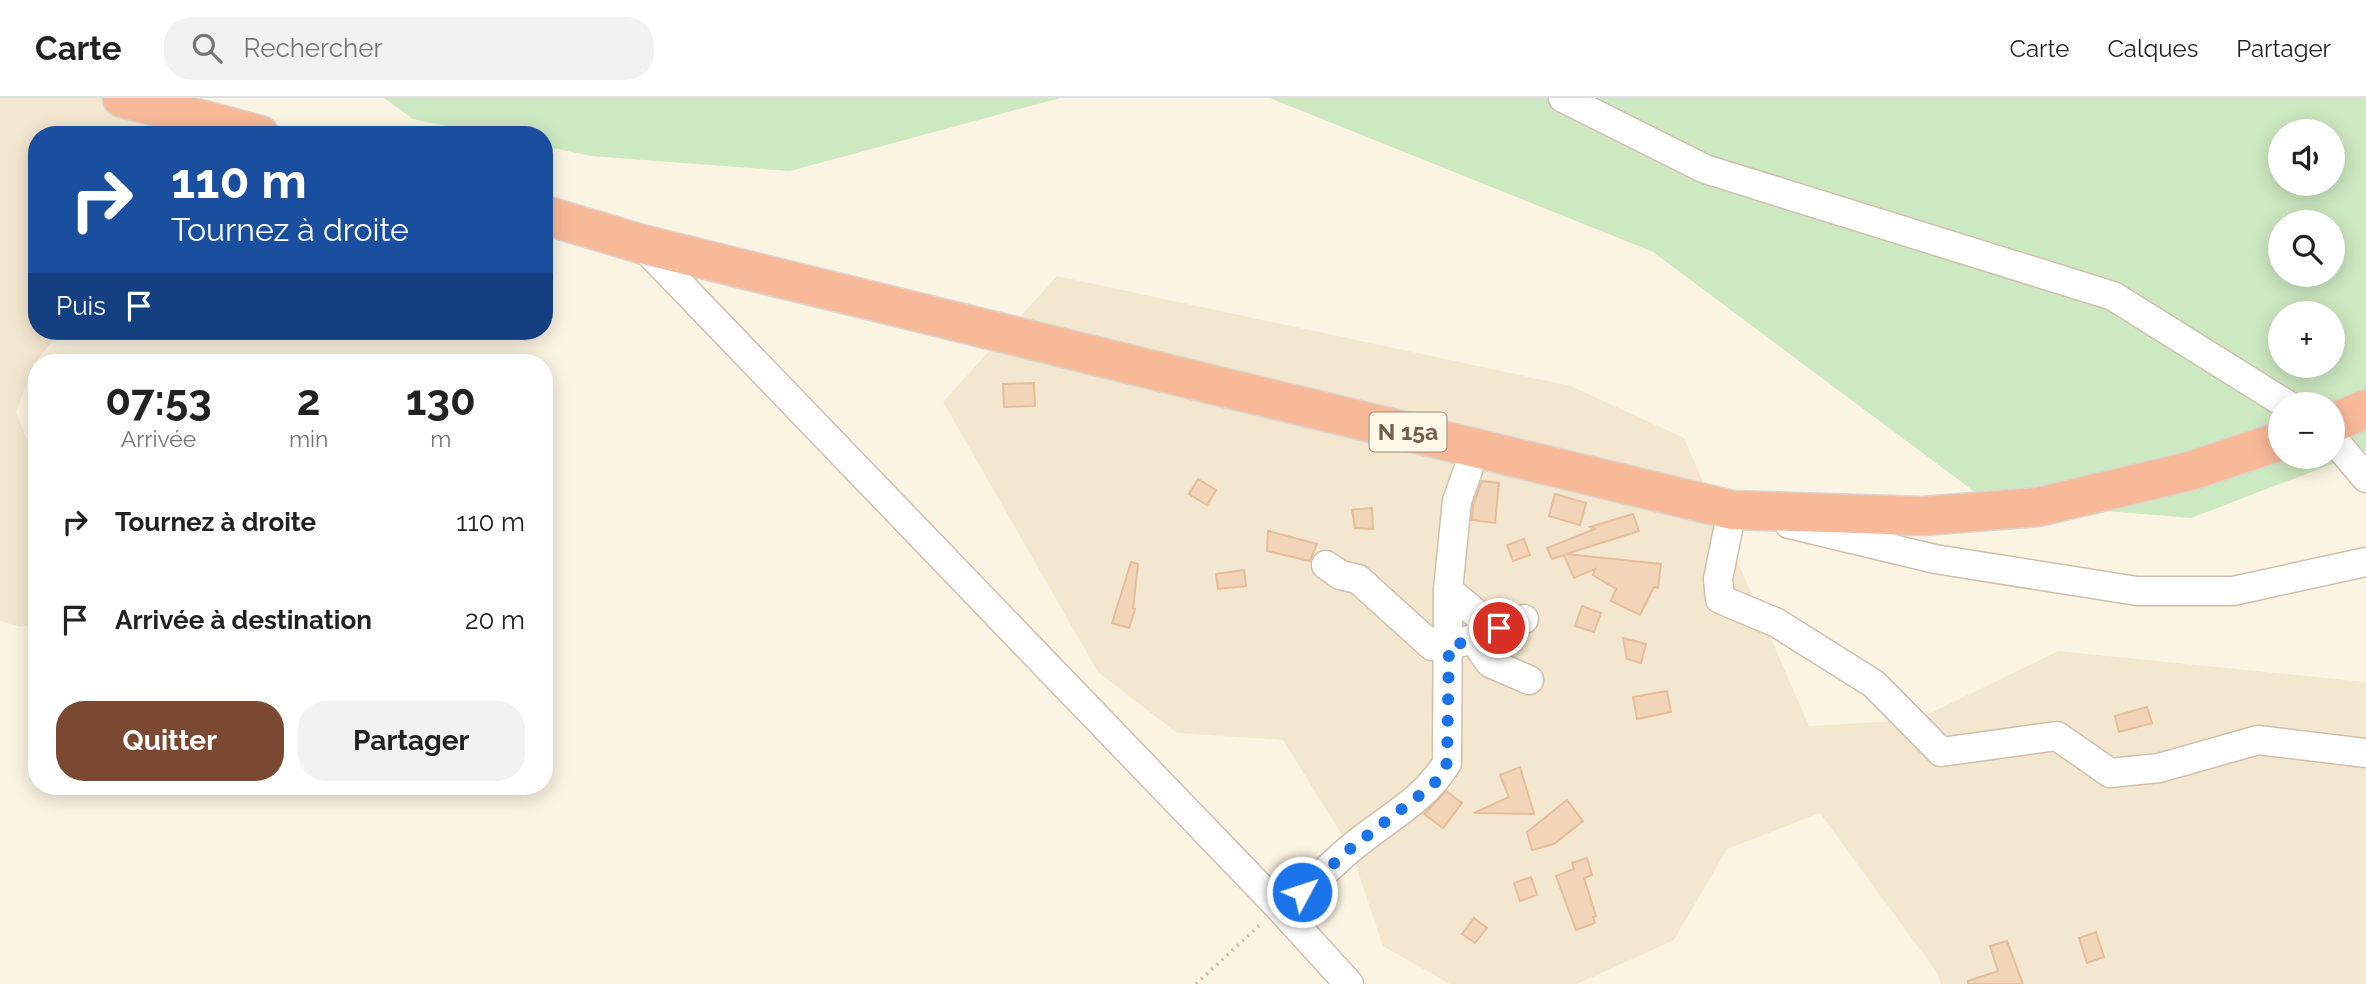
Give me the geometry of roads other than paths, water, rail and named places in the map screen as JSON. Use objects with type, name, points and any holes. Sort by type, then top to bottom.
[{"type":"highway","points":[[122,98],[226,126]]},
{"type":"highway","name":"N 15a","points":[[553,218],[641,244],[1732,510],[1923,516],[2038,507],[2190,471],[2268,445]]},
{"type":"highway","points":[[2345,418],[2366,409]]},
{"type":"street","points":[[1563,98],[1705,169],[2113,296],[2268,393]]},
{"type":"street","points":[[641,244],[1279,907],[1349,984]]},
{"type":"street","points":[[1476,449],[1457,501],[1448,590],[1486,634]]},
{"type":"street","points":[[2345,453],[2366,478]]},
{"type":"street","points":[[2366,562],[2233,591],[2137,591],[1935,559],[1732,510],[1718,579],[1720,599],[1777,623],[1874,684],[1941,752],[2057,736],[2110,773],[2159,768],[2258,740],[2366,753]]},
{"type":"street","points":[[1326,565],[1340,575],[1358,579],[1432,646],[1486,634]]},
{"type":"street","points":[[1448,590],[1483,619],[1489,663],[1529,680]]},
{"type":"street","points":[[1279,907],[1318,880],[1350,849],[1434,784],[1447,763],[1486,634]]}]
